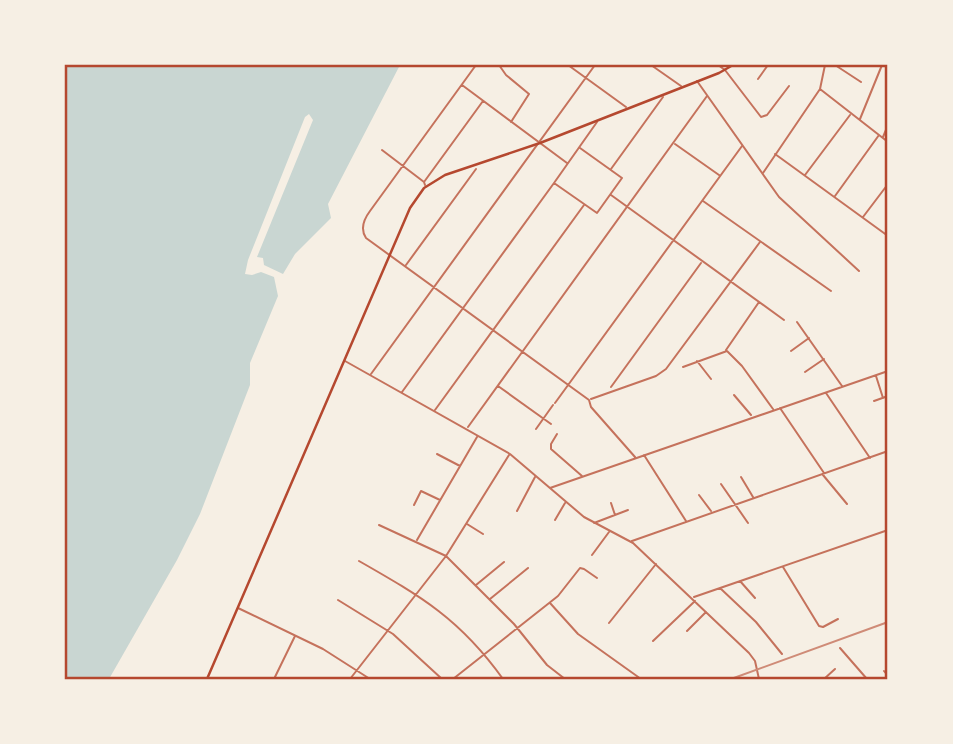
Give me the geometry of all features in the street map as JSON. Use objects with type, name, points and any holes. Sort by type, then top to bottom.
[{"type":"main road","points":[[207,679],[410,208],[425,184],[540,143],[733,65]]},
{"type":"street","points":[[475,65],[367,215],[363,227],[366,237],[589,400],[591,407],[635,457]]},
{"type":"street","points":[[499,65],[529,94],[511,122]]},
{"type":"street","points":[[568,65],[627,108]]},
{"type":"street","points":[[371,375],[595,65]]},
{"type":"street","points":[[651,65],[681,87]]},
{"type":"street","points":[[718,65],[725,70],[761,117],[766,116],[789,86]]},
{"type":"street","points":[[758,79],[768,65]]},
{"type":"street","points":[[762,174],[820,89],[825,65]]},
{"type":"street","points":[[835,65],[861,82]]},
{"type":"street","points":[[860,120],[882,65]]},
{"type":"street","points":[[697,81],[784,202],[859,271]]},
{"type":"street","points":[[461,85],[568,164]]},
{"type":"street","points":[[820,89],[888,142]]},
{"type":"street","points":[[611,170],[665,93]]},
{"type":"street","points":[[466,429],[707,96]]},
{"type":"street","points":[[382,150],[425,184],[483,101]]},
{"type":"street","points":[[805,176],[851,113]]},
{"type":"street","points":[[402,392],[600,118]]},
{"type":"street","points":[[883,138],[888,125]]},
{"type":"street","points":[[835,197],[879,135]]},
{"type":"street","points":[[674,143],[720,176]]},
{"type":"street","points":[[536,429],[742,146]]},
{"type":"street","points":[[554,184],[597,214],[622,178],[580,148]]},
{"type":"street","points":[[775,155],[888,236]]},
{"type":"street","points":[[405,266],[476,169]]},
{"type":"street","points":[[863,218],[888,184]]},
{"type":"street","points":[[610,195],[784,320]]},
{"type":"street","points":[[702,200],[831,291]]},
{"type":"street","points":[[434,411],[584,205]]},
{"type":"street","points":[[589,400],[665,371],[760,242]]},
{"type":"street","points":[[611,387],[702,262]]},
{"type":"street","points":[[683,367],[726,351],[759,302]]},
{"type":"street","points":[[797,322],[842,386]]},
{"type":"street","points":[[791,351],[809,338]]},
{"type":"street","points":[[726,351],[742,366],[773,410]]},
{"type":"street","points":[[805,372],[824,359]]},
{"type":"street","points":[[344,360],[510,454],[594,523],[631,541],[749,653],[759,679]]},
{"type":"street","points":[[697,361],[711,379]]},
{"type":"street","points":[[549,488],[888,371]]},
{"type":"street","points":[[875,375],[883,398]]},
{"type":"street","points":[[497,386],[551,424]]},
{"type":"street","points":[[826,392],[870,458]]},
{"type":"street","points":[[734,395],[752,417]]},
{"type":"street","points":[[874,401],[888,396]]},
{"type":"street","points":[[780,407],[847,504]]},
{"type":"street","points":[[557,434],[551,449],[582,476]]},
{"type":"street","points":[[416,542],[478,436]]},
{"type":"street","points":[[631,541],[888,451]]},
{"type":"street","points":[[437,454],[460,466]]},
{"type":"street","points":[[350,679],[446,556],[510,454]]},
{"type":"street","points":[[643,454],[686,521]]},
{"type":"street","points":[[517,511],[536,476]]},
{"type":"street","points":[[741,477],[754,498]]},
{"type":"street","points":[[720,484],[748,523]]},
{"type":"street","points":[[414,505],[422,491],[440,500]]},
{"type":"street","points":[[699,495],[711,512]]},
{"type":"street","points":[[555,520],[566,502]]},
{"type":"street","points":[[611,503],[615,515]]},
{"type":"street","points":[[594,523],[628,510]]},
{"type":"street","points":[[467,524],[483,534]]},
{"type":"street","points":[[379,525],[446,556],[517,628],[549,667],[565,679]]},
{"type":"street","points":[[653,641],[694,599],[888,530]]},
{"type":"street","points":[[592,555],[609,531]]},
{"type":"street","points":[[359,561],[418,595],[452,620],[485,654],[503,679]]},
{"type":"street","points":[[475,585],[505,562]]},
{"type":"street","points":[[609,623],[656,563]]},
{"type":"street","points":[[783,566],[820,627],[838,619]]},
{"type":"street","points":[[489,600],[528,568]]},
{"type":"street","points":[[453,679],[549,603],[580,568],[597,578]]},
{"type":"street","points":[[740,581],[755,598]]},
{"type":"street","points":[[720,588],[756,622],[782,654]]},
{"type":"street","points":[[338,600],[389,631],[442,679]]},
{"type":"street","points":[[549,603],[580,636],[641,679]]},
{"type":"street","points":[[238,608],[296,635],[369,679]]},
{"type":"street","points":[[687,631],[707,611]]},
{"type":"street","points":[[274,679],[296,635]]},
{"type":"street","points":[[840,648],[867,679]]},
{"type":"street","points":[[824,679],[835,669]]},
{"type":"street","points":[[884,671],[888,676]]},
{"type":"shaded area","points":[[65,65],[400,65],[328,204],[331,218],[295,254],[283,274],[264,265],[263,258],[257,257],[313,120],[309,114],[305,117],[248,260],[245,274],[261,272],[274,277],[278,296],[250,363],[250,385],[200,514],[109,679],[65,679]]},
{"type":"railway","points":[[731,679],[888,622]]}]
